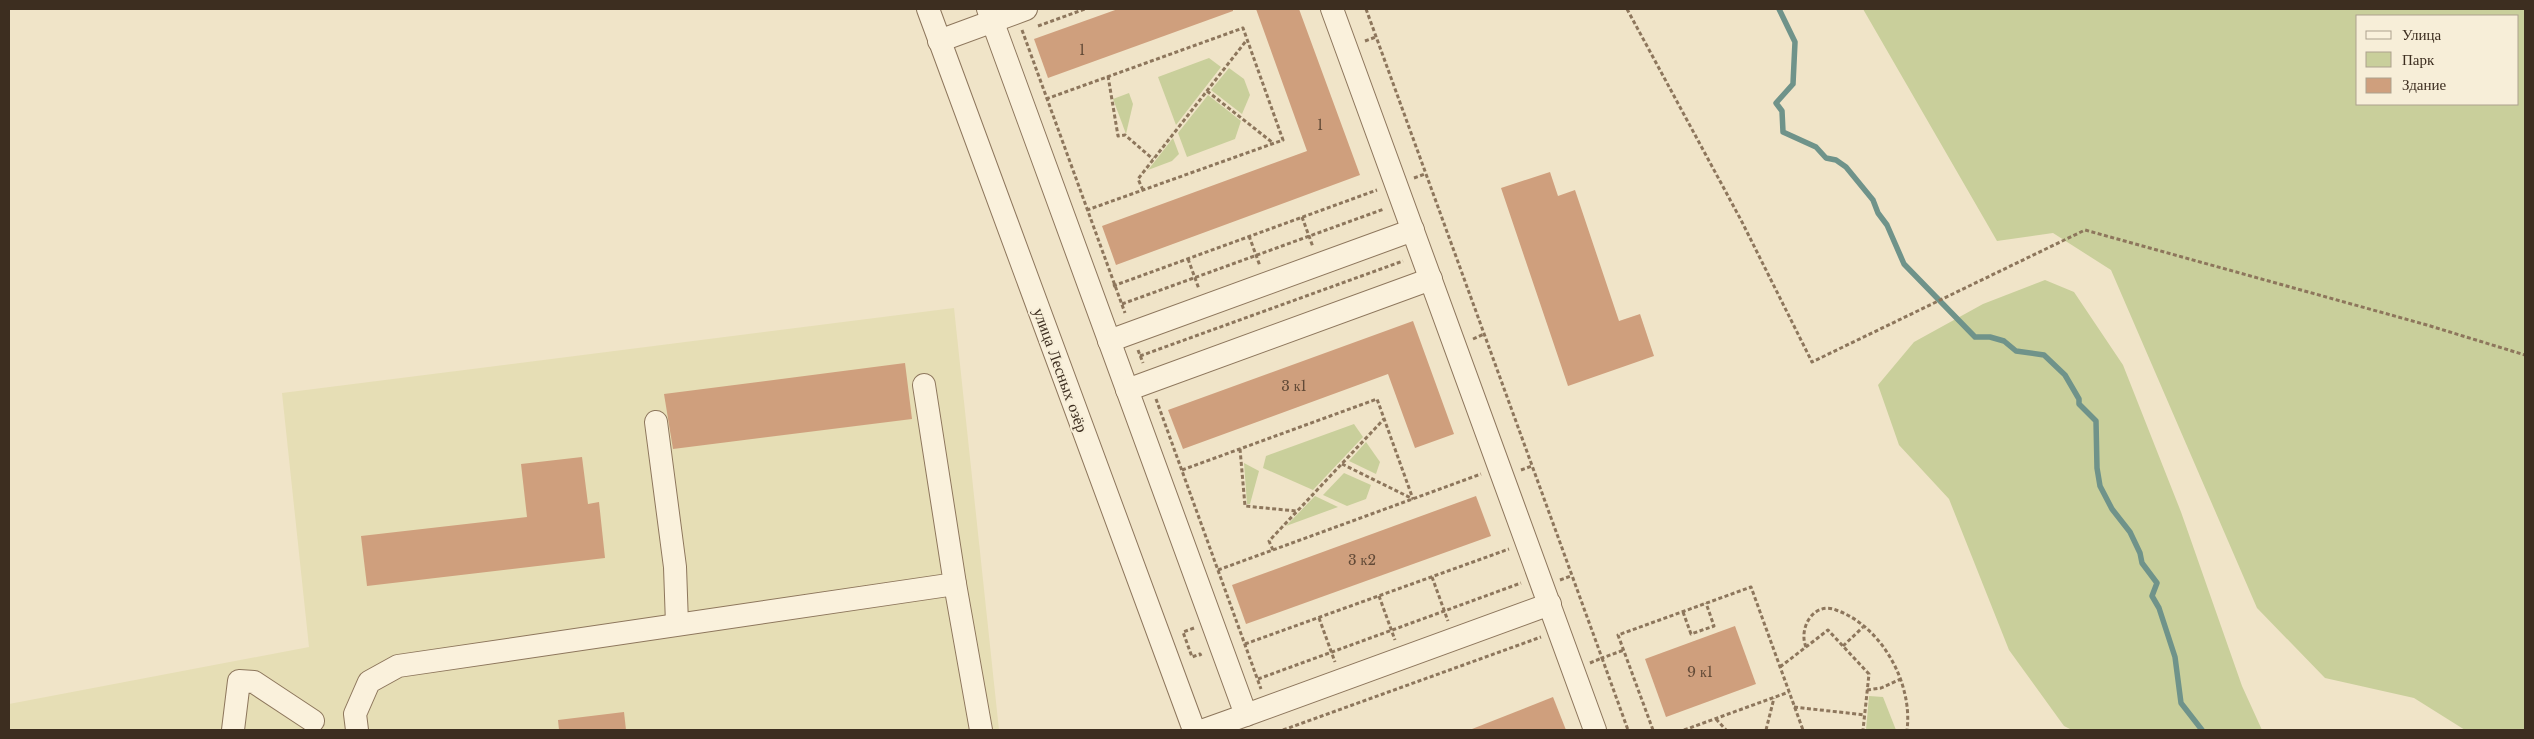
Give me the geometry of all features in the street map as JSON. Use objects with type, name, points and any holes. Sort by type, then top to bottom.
[{"type":"street","name":"улица Лесных озёр","points":[[928,9],[1194,730]]},
{"type":"street","points":[[939,41],[990,15],[1026,9]]},
{"type":"street","points":[[1332,9],[1431,279],[1541,607],[1595,730]]},
{"type":"street","points":[[990,15],[1246,715]]},
{"type":"street","points":[[1109,341],[1413,230]]},
{"type":"street","points":[[1127,390],[1431,279]]},
{"type":"street","points":[[924,385],[955,584],[981,730]]},
{"type":"street","points":[[656,422],[675,567],[677,624]]},
{"type":"street","points":[[357,730],[355,714],[368,682],[398,666],[955,584]]},
{"type":"street","points":[[1204,730],[1541,607]]},
{"type":"street","points":[[233,730],[239,681],[254,682],[313,721]]},
{"type":"path","points":[[1022,32],[1085,9]]},
{"type":"path","points":[[1366,9],[1628,730]]},
{"type":"path","points":[[1627,9],[1741,220],[1812,362],[2085,230],[2427,325],[2525,355]]},
{"type":"path","points":[[1046,99],[1243,28],[1283,140],[1087,210]]},
{"type":"path","points":[[1142,190],[1138,179],[1247,41]]},
{"type":"path","points":[[1108,76],[1118,136],[1124,135],[1153,160]]},
{"type":"path","points":[[1208,91],[1273,144]]},
{"type":"path","points":[[1092,294],[1378,190]]},
{"type":"path","points":[[1122,304],[1384,209]]},
{"type":"path","points":[[1140,356],[1403,260]]},
{"type":"path","points":[[1182,470],[1377,399],[1413,499]]},
{"type":"path","points":[[1273,550],[1270,541],[1384,419]]},
{"type":"path","points":[[1240,448],[1245,506],[1296,511]]},
{"type":"path","points":[[1342,464],[1413,499]]},
{"type":"path","points":[[1218,570],[1482,474]]},
{"type":"path","points":[[1245,644],[1510,549]]},
{"type":"path","points":[[1258,679],[1522,583]]},
{"type":"path","points":[[1653,730],[1618,635],[1751,587],[1803,730]]},
{"type":"path","points":[[1682,612],[1691,634],[1714,626],[1706,603]]},
{"type":"path","points":[[1283,730],[1542,637],[1541,607]]},
{"type":"path","points":[[1806,647],[1802,636],[1806,623],[1822,610],[1836,609],[1863,627],[1885,650],[1901,680],[1908,708],[1907,730]]},
{"type":"path","points":[[1843,646],[1863,627]]},
{"type":"path","points":[[1780,667],[1828,630],[1869,674],[1863,730]]},
{"type":"path","points":[[1602,658],[1624,650]]},
{"type":"path","points":[[1867,690],[1881,688],[1901,680]]},
{"type":"path","points":[[1684,730],[1789,692]]},
{"type":"path","points":[[1766,730],[1774,698]]},
{"type":"path","points":[[1794,707],[1865,715]]},
{"type":"path","points":[[1716,719],[1726,730]]},
{"type":"shaded area","points":[[954,308],[999,730],[9,730],[9,704],[309,647],[282,393]]},
{"type":"green space","points":[[1863,9],[2525,9],[2525,730],[2465,730],[2414,698],[2325,678],[2257,608],[2111,270],[2053,233],[1997,241]]},
{"type":"green space","points":[[1209,58],[1221,67],[1176,125],[1158,77]]},
{"type":"green space","points":[[1229,68],[1244,79],[1250,95],[1242,114],[1211,90]]},
{"type":"green space","points":[[1129,93],[1133,104],[1126,134],[1113,99]]},
{"type":"green space","points":[[1208,95],[1241,121],[1235,139],[1187,157],[1178,133]]},
{"type":"green space","points":[[1173,138],[1179,154],[1172,161],[1148,170]]},
{"type":"green space","points":[[2045,280],[2074,292],[2123,365],[2181,512],[2242,686],[2262,730],[2072,730],[2064,726],[2009,650],[1949,499],[1899,445],[1878,385],[1914,342],[1983,304]]},
{"type":"green space","points":[[1354,424],[1363,437],[1313,490],[1263,468],[1266,456]]},
{"type":"green space","points":[[1366,442],[1380,462],[1376,474],[1349,461]]},
{"type":"green space","points":[[1244,463],[1259,471],[1250,504],[1247,504]]},
{"type":"green space","points":[[1344,473],[1371,485],[1366,499],[1347,506],[1323,495]]},
{"type":"green space","points":[[1315,496],[1338,507],[1286,526]]},
{"type":"green space","points":[[1869,696],[1883,697],[1896,730],[1866,730]]},
{"type":"building","points":[[1118,9],[1233,9],[1233,11],[1048,78],[1034,39]]},
{"type":"building","points":[[1256,9],[1299,9],[1360,175],[1116,265],[1102,226],[1307,151]]},
{"type":"building","points":[[1550,172],[1558,196],[1575,190],[1619,321],[1640,314],[1654,356],[1568,386],[1501,188]]},
{"type":"building","points":[[1413,321],[1454,434],[1415,448],[1388,374],[1183,449],[1168,410]]},
{"type":"building","points":[[905,363],[912,419],[673,449],[664,394]]},
{"type":"building","points":[[582,457],[588,504],[599,502],[605,558],[367,586],[361,536],[527,517],[521,464]]},
{"type":"building","points":[[1476,496],[1491,536],[1246,624],[1232,585]]},
{"type":"building","points":[[1735,626],[1756,684],[1666,717],[1645,659]]},
{"type":"building","points":[[1553,697],[1566,730],[1472,730],[1472,729]]},
{"type":"building","points":[[624,712],[626,730],[559,730],[558,720]]},
{"type":"waterway","points":[[1779,9],[1795,42],[1793,84],[1776,103],[1782,111],[1783,132],[1816,147],[1826,158],[1836,160],[1846,167],[1873,200],[1878,213],[1887,225],[1904,264],[1975,337],[1990,337],[2004,341],[2016,351],[2044,355],[2065,375],[2079,399],[2079,404],[2096,421],[2097,468],[2100,486],[2112,509],[2130,532],[2140,553],[2142,563],[2157,583],[2152,596],[2159,608],[2175,657],[2181,703],[2202,730]]}]
